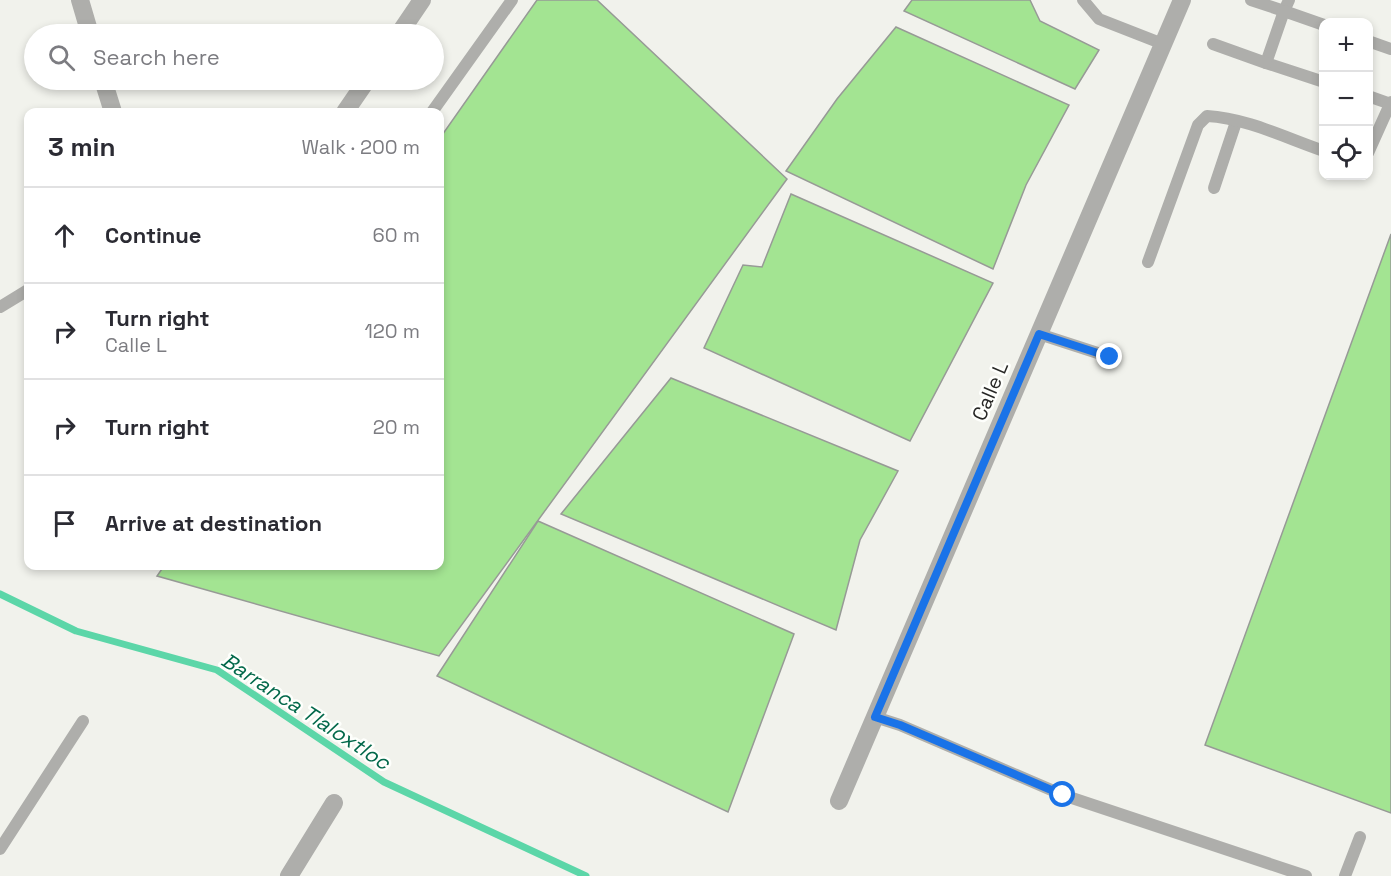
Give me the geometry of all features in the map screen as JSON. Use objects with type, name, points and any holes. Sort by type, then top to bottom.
[{"type":"street","points":[[80,0],[87,24]]},
{"type":"street","points":[[406,24],[423,0]]},
{"type":"street","name":"Calle L","points":[[839,801],[1182,0]]},
{"type":"street","points":[[106,90],[112,108]]},
{"type":"street","points":[[348,108],[361,90]]},
{"type":"street","points":[[289,876],[334,803]]},
{"type":"lane","points":[[435,108],[512,0]]},
{"type":"lane","points":[[1083,0],[1099,20],[1163,44]]},
{"type":"lane","points":[[1251,0],[1286,5],[1319,23]]},
{"type":"lane","points":[[1266,63],[1286,5]]},
{"type":"lane","points":[[1373,43],[1391,49]]},
{"type":"lane","points":[[1213,44],[1319,81]]},
{"type":"lane","points":[[1373,98],[1391,103],[1373,142]]},
{"type":"lane","points":[[1148,262],[1198,125],[1206,116],[1236,122],[1319,150]]},
{"type":"lane","points":[[1214,188],[1236,122]]},
{"type":"lane","points":[[0,307],[24,292]]},
{"type":"lane","points":[[1039,334],[1110,357]]},
{"type":"lane","points":[[875,717],[900,725],[1063,795],[1306,876]]},
{"type":"lane","points":[[0,849],[83,721]]},
{"type":"lane","points":[[1345,876],[1360,837]]},
{"type":"building","points":[[537,0],[597,0],[787,179],[439,656],[157,576],[161,570],[444,570],[444,132]]},
{"type":"building","points":[[912,0],[1030,0],[1040,21],[1099,50],[1075,89],[904,11]]},
{"type":"building","points":[[896,27],[1069,105],[1026,185],[993,269],[786,171],[837,99]]},
{"type":"building","points":[[791,194],[993,283],[910,441],[704,348],[743,265],[762,267]]},
{"type":"building","points":[[1391,234],[1391,813],[1205,745]]},
{"type":"building","points":[[671,378],[898,471],[860,540],[836,630],[561,514]]},
{"type":"building","points":[[538,521],[794,634],[728,812],[437,676]]},
{"type":"waterway","name":"Barranca Tlaloxtloc","points":[[0,594],[76,631],[217,670],[384,782],[586,876]]},
{"type":"route","points":[[1063,795],[900,725],[875,717],[1039,334],[1110,357]]}]
